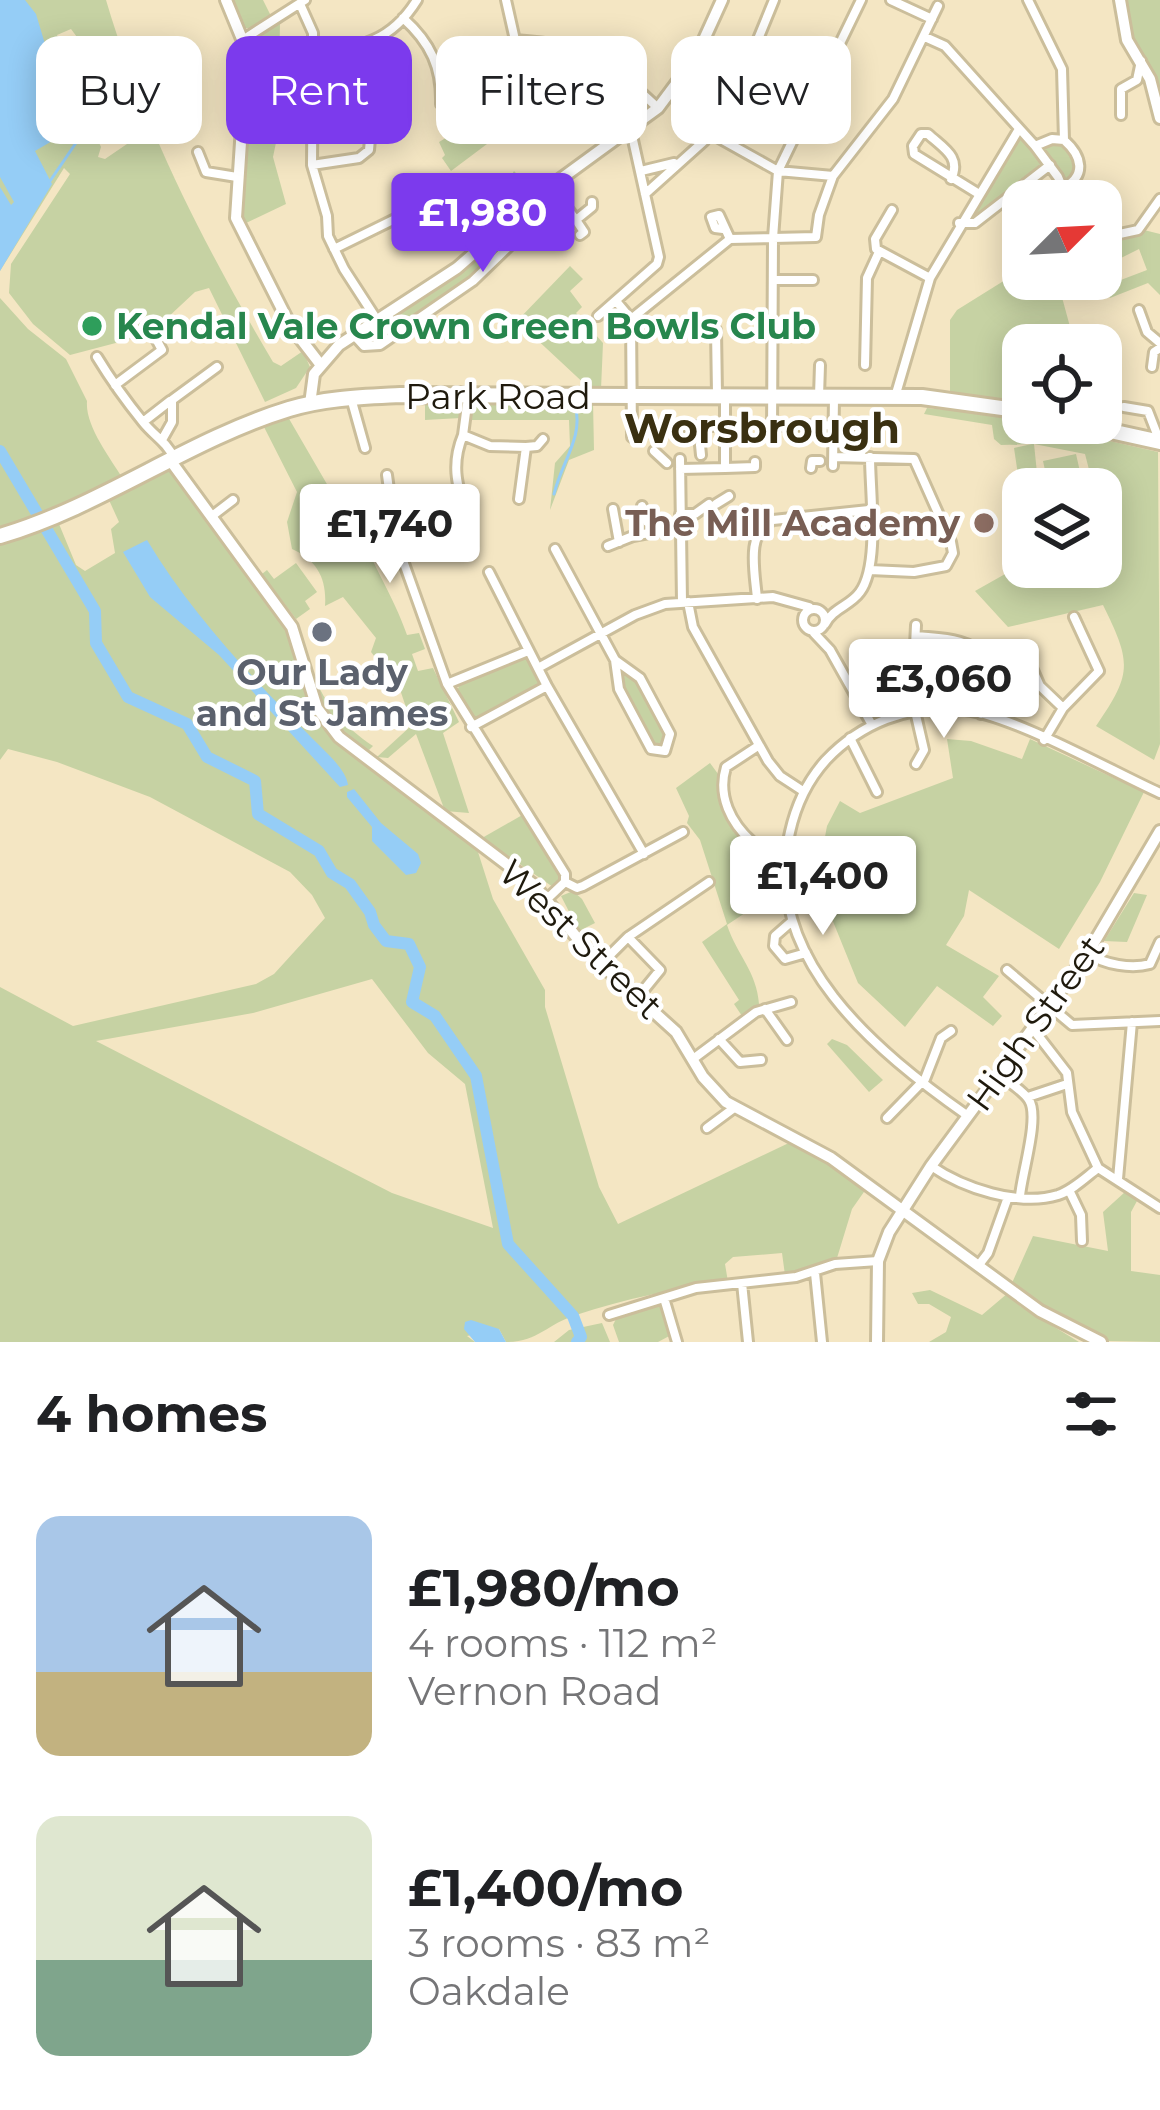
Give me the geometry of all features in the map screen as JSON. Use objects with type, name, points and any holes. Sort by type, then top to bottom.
[{"type":"highway","name":"Park Road","points":[[0,536],[63,515],[172,459],[281,412],[351,398],[827,396],[960,400],[1002,407]]},
{"type":"highway","points":[[1122,434],[1160,442]]},
{"type":"street","points":[[226,0],[243,36]]},
{"type":"street","points":[[382,36],[417,0]]},
{"type":"street","points":[[506,0],[514,36]]},
{"type":"street","points":[[647,118],[696,56],[722,0]]},
{"type":"street","points":[[759,36],[774,0]]},
{"type":"street","points":[[834,425],[773,430],[773,238],[778,171],[861,0]]},
{"type":"street","points":[[891,0],[932,20]]},
{"type":"street","points":[[1028,0],[1062,69],[1064,140]]},
{"type":"street","points":[[1120,0],[1127,40],[1141,61],[1160,118]]},
{"type":"street","points":[[249,36],[302,2],[312,36]]},
{"type":"street","points":[[632,319],[730,239],[816,237],[833,176],[893,99],[938,6]]},
{"type":"street","points":[[404,18],[425,41],[436,63]]},
{"type":"street","points":[[925,37],[945,46],[1035,146],[1058,180]]},
{"type":"street","points":[[1121,115],[1121,89],[1137,80],[1141,61]]},
{"type":"street","points":[[647,97],[658,108]]},
{"type":"street","points":[[895,397],[930,278],[1019,129]]},
{"type":"street","points":[[951,179],[956,169],[953,157],[928,134],[921,134],[914,154],[951,179],[979,194]]},
{"type":"street","points":[[1035,146],[1064,140],[1075,150],[1080,170],[1075,180]]},
{"type":"street","points":[[240,144],[236,218],[290,325],[320,364]]},
{"type":"street","points":[[313,144],[312,165],[334,249],[377,320]]},
{"type":"street","points":[[312,165],[359,158],[370,144]]},
{"type":"street","points":[[310,404],[310,384],[320,364],[354,335],[457,268],[551,186],[613,144]]},
{"type":"street","points":[[598,316],[657,265],[659,257],[635,144]]},
{"type":"street","points":[[645,194],[698,144]]},
{"type":"street","points":[[728,144],[778,171],[833,176]]},
{"type":"street","points":[[198,152],[206,172],[237,177]]},
{"type":"street","points":[[641,171],[676,163]]},
{"type":"street","points":[[959,223],[975,223],[1050,165]]},
{"type":"street","points":[[551,186],[584,232],[580,235]]},
{"type":"street","points":[[1122,233],[1138,230],[1160,200]]},
{"type":"street","points":[[576,220],[592,202]]},
{"type":"street","points":[[354,335],[364,346],[380,345],[473,280],[532,224],[525,207]]},
{"type":"street","points":[[865,365],[867,278],[878,254],[875,239],[892,210]]},
{"type":"street","points":[[334,249],[395,219]]},
{"type":"street","points":[[723,229],[730,239]]},
{"type":"street","points":[[878,254],[930,278]]},
{"type":"street","points":[[773,280],[813,280]]},
{"type":"street","points":[[616,301],[632,319],[629,431]]},
{"type":"street","points":[[1139,310],[1147,332],[1160,345],[1152,367]]},
{"type":"street","points":[[716,330],[725,468]]},
{"type":"street","points":[[115,385],[162,350],[156,339]]},
{"type":"street","points":[[97,358],[143,422],[163,438],[172,459]]},
{"type":"street","points":[[820,365],[834,425],[829,461]]},
{"type":"street","points":[[143,422],[217,367]]},
{"type":"street","points":[[446,520],[466,517],[454,458],[463,435],[468,395]]},
{"type":"street","points":[[351,398],[365,448]]},
{"type":"street","points":[[163,438],[172,422],[172,400]]},
{"type":"street","points":[[1124,407],[1148,411],[1160,442]]},
{"type":"street","points":[[678,423],[725,426]]},
{"type":"street","points":[[814,633],[832,612],[859,593],[870,570],[870,510],[860,432]]},
{"type":"street","points":[[463,435],[490,446],[537,446],[543,439]]},
{"type":"street","points":[[518,502],[526,447]]},
{"type":"street","points":[[654,451],[676,464],[701,458],[725,468],[754,467],[754,462]]},
{"type":"street","points":[[811,468],[811,462],[865,457],[914,459],[952,556],[946,566],[934,570],[870,570]]},
{"type":"street","name":"West Street","points":[[172,459],[292,627],[317,708],[339,737],[521,873],[601,964],[676,1032],[713,1091],[734,1108],[831,1158],[1040,1311],[1101,1342]]},
{"type":"street","points":[[676,464],[685,602],[693,627],[758,746],[780,776],[804,791]]},
{"type":"street","points":[[387,475],[396,541],[447,684],[565,874],[565,882],[547,899]]},
{"type":"street","points":[[680,514],[695,514],[729,496]]},
{"type":"street","points":[[212,516],[232,500]]},
{"type":"street","points":[[642,506],[650,528]]},
{"type":"street","points":[[613,509],[614,544],[650,528],[680,527]]},
{"type":"street","points":[[757,599],[755,539],[761,526],[773,520],[870,510]]},
{"type":"street","points":[[555,549],[615,659],[619,689],[629,709],[652,749],[665,751],[670,734],[640,678],[615,659]]},
{"type":"street","points":[[489,572],[644,854]]},
{"type":"street","points":[[538,668],[649,609],[685,602],[773,597],[809,611],[825,625],[830,650]]},
{"type":"street","points":[[809,611],[832,612]]},
{"type":"street","points":[[809,611],[814,633],[830,650],[872,725]]},
{"type":"street","points":[[1044,740],[1063,708],[1099,671],[1074,616]]},
{"type":"street","points":[[916,636],[965,640],[980,653],[986,691],[981,714]]},
{"type":"street","points":[[447,684],[528,650]]},
{"type":"street","points":[[1024,650],[1040,686],[1063,708]]},
{"type":"street","points":[[471,728],[548,686]]},
{"type":"street","points":[[968,1116],[868,1037],[806,953],[791,922],[785,850],[804,791],[819,768],[850,738],[872,725],[938,708],[981,714],[1160,793]]},
{"type":"street","points":[[915,711],[924,750],[916,764]]},
{"type":"street","points":[[850,738],[877,792]]},
{"type":"street","points":[[758,746],[726,767],[727,806],[752,842],[785,850]]},
{"type":"street","name":"High Street","points":[[878,1261],[902,1210],[1088,953],[1160,831]]},
{"type":"street","points":[[565,882],[583,886],[683,832]]},
{"type":"street","points":[[601,964],[628,937],[688,901],[709,882]]},
{"type":"street","points":[[791,922],[775,937],[774,946],[785,959],[806,953]]},
{"type":"street","points":[[628,937],[660,970],[638,997]]},
{"type":"street","points":[[1088,953],[1105,962],[1142,967],[1150,964],[1160,942]]},
{"type":"street","points":[[1007,970],[1072,1024],[1160,1021]]},
{"type":"street","points":[[693,1059],[765,1009],[791,1002]]},
{"type":"street","points":[[765,1009],[787,1040]]},
{"type":"street","points":[[1118,1179],[1132,1022]]},
{"type":"street","points":[[1034,1029],[1067,1073],[1078,1130],[1098,1168],[1160,1208]]},
{"type":"street","points":[[887,1118],[922,1084],[941,1038],[951,1031]]},
{"type":"street","points":[[719,1039],[740,1062],[761,1060]]},
{"type":"street","points":[[999,1075],[1028,1097],[1034,1117],[1020,1196]]},
{"type":"street","points":[[1028,1097],[1067,1084]]},
{"type":"street","points":[[707,1128],[734,1108]]},
{"type":"street","points":[[931,1166],[958,1183],[1008,1197],[1049,1196],[1069,1190],[1098,1168]]},
{"type":"street","points":[[1069,1190],[1081,1216],[1082,1241]]},
{"type":"street","points":[[978,1266],[988,1253],[1008,1197]]},
{"type":"street","points":[[609,1315],[696,1288],[815,1274],[835,1264],[878,1261],[877,1342]]},
{"type":"street","points":[[815,1274],[822,1342]]},
{"type":"street","points":[[742,1283],[748,1342]]},
{"type":"street","points":[[664,1298],[677,1342]]},
{"type":"green space","points":[[0,0],[106,0],[117,36],[76,36],[71,29],[57,36],[36,36],[36,144],[100,144],[98,157],[105,159],[127,144],[160,144],[200,231],[273,362],[281,366],[303,351],[310,367],[296,388],[265,402],[209,288],[195,292],[150,334],[70,355],[33,324],[9,293],[11,264],[70,174],[64,168],[0,271]]},
{"type":"green space","points":[[230,0],[263,0],[271,16],[244,28]]},
{"type":"green space","points":[[1126,0],[1160,0],[1160,101],[1134,44]]},
{"type":"green space","points":[[280,22],[280,36],[259,36]]},
{"type":"green space","points":[[1024,137],[1043,160],[1041,169],[1027,180],[1002,180],[1002,199],[973,221],[966,219],[1015,140]]},
{"type":"green space","points":[[1047,143],[1064,143],[1072,151],[1076,160],[1073,180],[1063,180],[1042,149]]},
{"type":"green space","points":[[244,144],[276,144],[273,157],[286,204],[244,224],[238,196]]},
{"type":"green space","points":[[440,144],[487,144],[451,171],[442,158]]},
{"type":"green space","points":[[514,171],[535,193],[466,251],[419,184],[423,180],[445,201],[452,200],[452,186],[462,184],[474,196],[474,210],[483,203],[490,184],[507,183]]},
{"type":"green space","points":[[525,212],[529,223],[470,279],[379,342],[365,343],[360,335]]},
{"type":"green space","points":[[1144,230],[1160,234],[1160,295],[1148,283],[1122,293],[1122,280],[1147,270],[1139,249],[1122,258],[1122,237]]},
{"type":"green space","points":[[570,266],[583,279],[570,291],[582,307],[576,313],[603,343],[601,389],[590,389],[517,321]]},
{"type":"green space","points":[[1002,282],[1002,300],[1063,300],[1069,324],[1002,324],[1002,402],[950,393],[950,320],[957,310]]},
{"type":"green space","points":[[0,298],[28,329],[66,359],[87,401],[94,431],[123,479],[0,528]]},
{"type":"green space","points":[[425,402],[462,404],[461,418],[425,420]]},
{"type":"green space","points":[[593,402],[594,450],[569,460],[550,510],[555,463],[570,446],[569,420],[471,420],[472,403]]},
{"type":"green space","points":[[927,408],[1002,416],[1002,444],[1032,444],[1001,445],[994,439],[992,425],[924,414]]},
{"type":"green space","points":[[288,417],[335,498],[354,504],[361,512],[355,517],[360,532],[407,635],[419,633],[425,649],[412,654],[418,671],[433,668],[459,722],[443,733],[469,813],[445,811],[416,734],[388,758],[377,757],[412,725],[390,660],[368,677],[379,662],[371,652],[376,638],[343,597],[325,606],[319,572],[292,549],[287,522],[297,492],[264,427]]},
{"type":"green space","points":[[1034,444],[1036,468],[1017,468],[1014,448]]},
{"type":"green space","points":[[1034,444],[1122,444],[1158,452],[1160,744],[1154,760],[1096,726],[1117,693],[1124,667],[1119,640],[1103,605],[1008,627],[975,591],[1002,576],[1002,588],[1122,588],[1122,468],[1089,468],[1085,454]]},
{"type":"green space","points":[[1076,454],[1079,468],[1044,468],[1043,461]]},
{"type":"green space","points":[[169,470],[289,630],[310,704],[322,726],[478,852],[493,899],[545,990],[545,1007],[599,1187],[618,1224],[793,1141],[866,1189],[852,1209],[837,1258],[785,1275],[782,1253],[733,1257],[725,1264],[728,1282],[613,1304],[517,1341],[506,1342],[499,1329],[467,1336],[475,1342],[0,1342],[0,987],[73,1026],[256,984],[274,974],[325,918],[290,872],[150,797],[8,749],[0,760],[0,545],[59,524],[76,565],[85,571],[115,553],[111,529],[119,522],[109,500]],"holes":[[[372,979],[428,1053],[465,1084],[493,1228],[392,1193],[96,1041],[253,1013]]]},
{"type":"green space","points":[[296,563],[317,592],[305,601],[310,609],[296,619],[262,574],[267,570],[274,579]]},
{"type":"green space","points":[[527,657],[541,680],[539,686],[479,720],[470,715],[457,690],[460,685]]},
{"type":"green space","points":[[620,665],[652,702],[666,747],[657,747],[640,719]]},
{"type":"green space","points":[[314,674],[345,724],[373,746],[369,750],[348,739],[332,721],[310,677]]},
{"type":"green space","points":[[947,739],[971,741],[1022,759],[1030,739],[1144,792],[1100,882],[1059,949],[969,890],[964,916],[946,945],[999,976],[983,997],[1002,1016],[993,1026],[937,986],[905,1027],[858,983],[821,892],[819,869],[827,826],[840,801],[860,813],[953,778]]},
{"type":"green space","points":[[710,763],[721,778],[721,788],[752,857],[745,864],[751,909],[727,925],[751,973],[759,1004],[742,1016],[734,1004],[739,1000],[702,942],[727,924],[700,840],[687,823],[689,816],[676,788]]},
{"type":"green space","points":[[524,814],[562,879],[553,887],[482,838]]},
{"type":"green space","points":[[573,891],[595,923],[579,931],[561,896]]},
{"type":"green space","points":[[1134,893],[1147,895],[1127,942],[1104,941]]},
{"type":"green space","points":[[832,1039],[847,1045],[883,1080],[869,1092],[827,1044]]},
{"type":"green space","points":[[1125,1192],[1137,1201],[1131,1212],[1131,1271],[1160,1275],[1160,1342],[1109,1341],[1069,1322],[1012,1283],[1033,1236],[1108,1251],[1103,1212]]},
{"type":"green space","points":[[930,1290],[982,1315],[1008,1293],[1020,1306],[1079,1342],[929,1342],[946,1332],[951,1317],[929,1304],[918,1304],[912,1293]]},
{"type":"green space","points":[[660,1304],[673,1334],[658,1342],[619,1342],[613,1325],[617,1317]]},
{"type":"green space","points":[[602,1323],[610,1342],[554,1342],[569,1330]]},
{"type":"water","points":[[0,0],[25,0],[36,14],[43,36],[36,36],[36,144],[47,144],[35,151],[52,184],[0,271],[0,187],[11,205],[14,202],[0,177]]},
{"type":"water","points":[[147,540],[202,618],[333,759],[348,785],[340,787],[219,655],[150,597],[123,552]]},
{"type":"water","points":[[354,789],[381,823],[418,854],[421,863],[416,873],[406,875],[372,841],[372,827],[347,797]]},
{"type":"water","points":[[471,1320],[499,1329],[506,1342],[475,1342],[464,1329]]},
{"type":"waterway","points":[[50,181],[75,144]]},
{"type":"waterway","points":[[554,494],[577,428],[575,405]]},
{"type":"waterway","points":[[0,451],[95,611],[96,643],[128,697],[187,724],[207,757],[255,781],[258,814],[319,851],[332,873],[350,884],[386,941],[409,944],[420,967],[412,1002],[435,1016],[476,1076],[508,1244],[573,1316],[581,1337],[577,1342]]},
{"type":"place","name":"Kendal Vale Crown Green Bowls Club","points":[[92,326]]},
{"type":"place","name":"The Mill Academy","points":[[984,523]]},
{"type":"place","name":"Our Lady and St James","points":[[322,632]]},
{"type":"district","name":"Worsbrough","points":[[762,428]]}]
